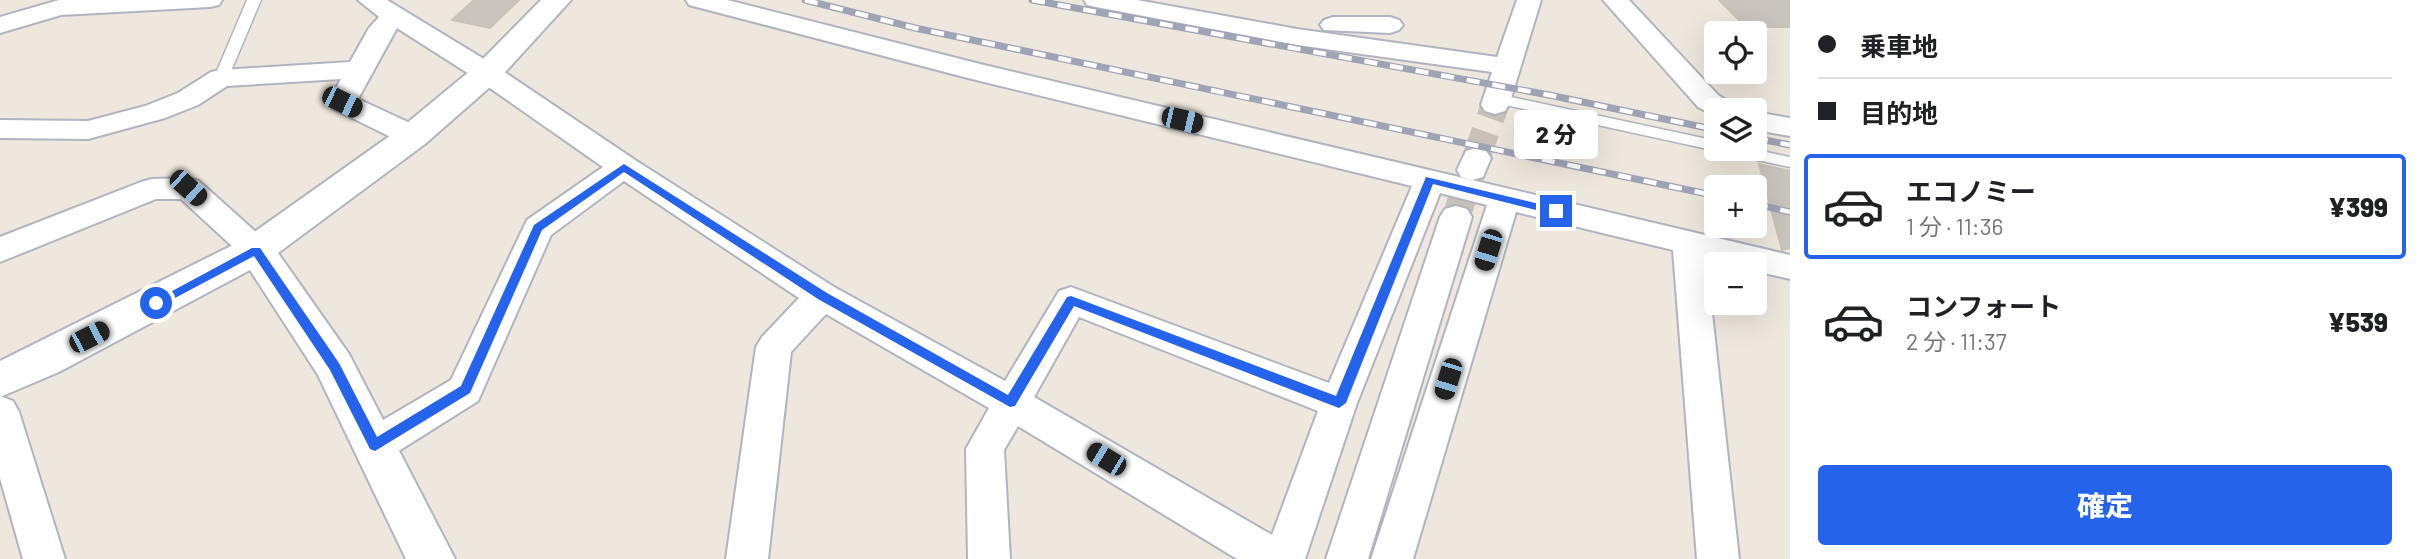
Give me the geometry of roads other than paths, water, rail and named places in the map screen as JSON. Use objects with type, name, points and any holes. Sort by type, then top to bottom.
[{"type":"street","points":[[0,25],[62,4],[210,0]]},
{"type":"street","points":[[0,380],[256,250],[413,136],[487,73],[557,0]]},
{"type":"street","points":[[698,0],[978,72],[1790,267]]},
{"type":"street","points":[[1096,0],[1254,30],[1508,66]]},
{"type":"street","points":[[1496,102],[1529,0]]},
{"type":"street","points":[[1615,0],[1705,98]]},
{"type":"street","points":[[382,8],[487,73],[624,167],[822,296],[1010,402],[1274,559]]},
{"type":"street","points":[[382,8],[382,28],[342,102],[413,136]]},
{"type":"street","points":[[1254,30],[1267,25],[1390,25]]},
{"type":"street","points":[[0,129],[88,130],[155,112],[188,99],[221,78],[359,70]]},
{"type":"street","points":[[1767,123],[1790,127]]},
{"type":"street","points":[[375,445],[466,390],[538,228],[624,167]]},
{"type":"street","points":[[1284,559],[1339,403],[1430,180]]},
{"type":"street","points":[[0,250],[152,189],[188,188],[256,250],[334,366],[431,559]]},
{"type":"street","points":[[1392,559],[1504,199]]},
{"type":"street","points":[[1347,559],[1456,217]]},
{"type":"street","points":[[1688,242],[1718,559]]},
{"type":"street","points":[[747,559],[774,347],[822,296]]},
{"type":"street","points":[[989,559],[985,449],[1071,300],[1339,403]]},
{"type":"street","points":[[0,412],[44,559]]},
{"type":"lane","points":[[221,78],[254,0]]},
{"type":"lane","points":[[1496,102],[1704,143]]},
{"type":"lane","points":[[1767,157],[1790,162]]},
{"type":"tunnel","points":[[1476,158],[1495,105]]},
{"type":"tunnel","points":[[1456,217],[1472,170]]},
{"type":"railway","points":[[805,0],[915,28],[1704,193]]},
{"type":"railway","points":[[1032,0],[1549,95],[1704,127]]},
{"type":"railway","points":[[1767,140],[1790,145]]},
{"type":"railway","points":[[1767,207],[1790,212]]}]
